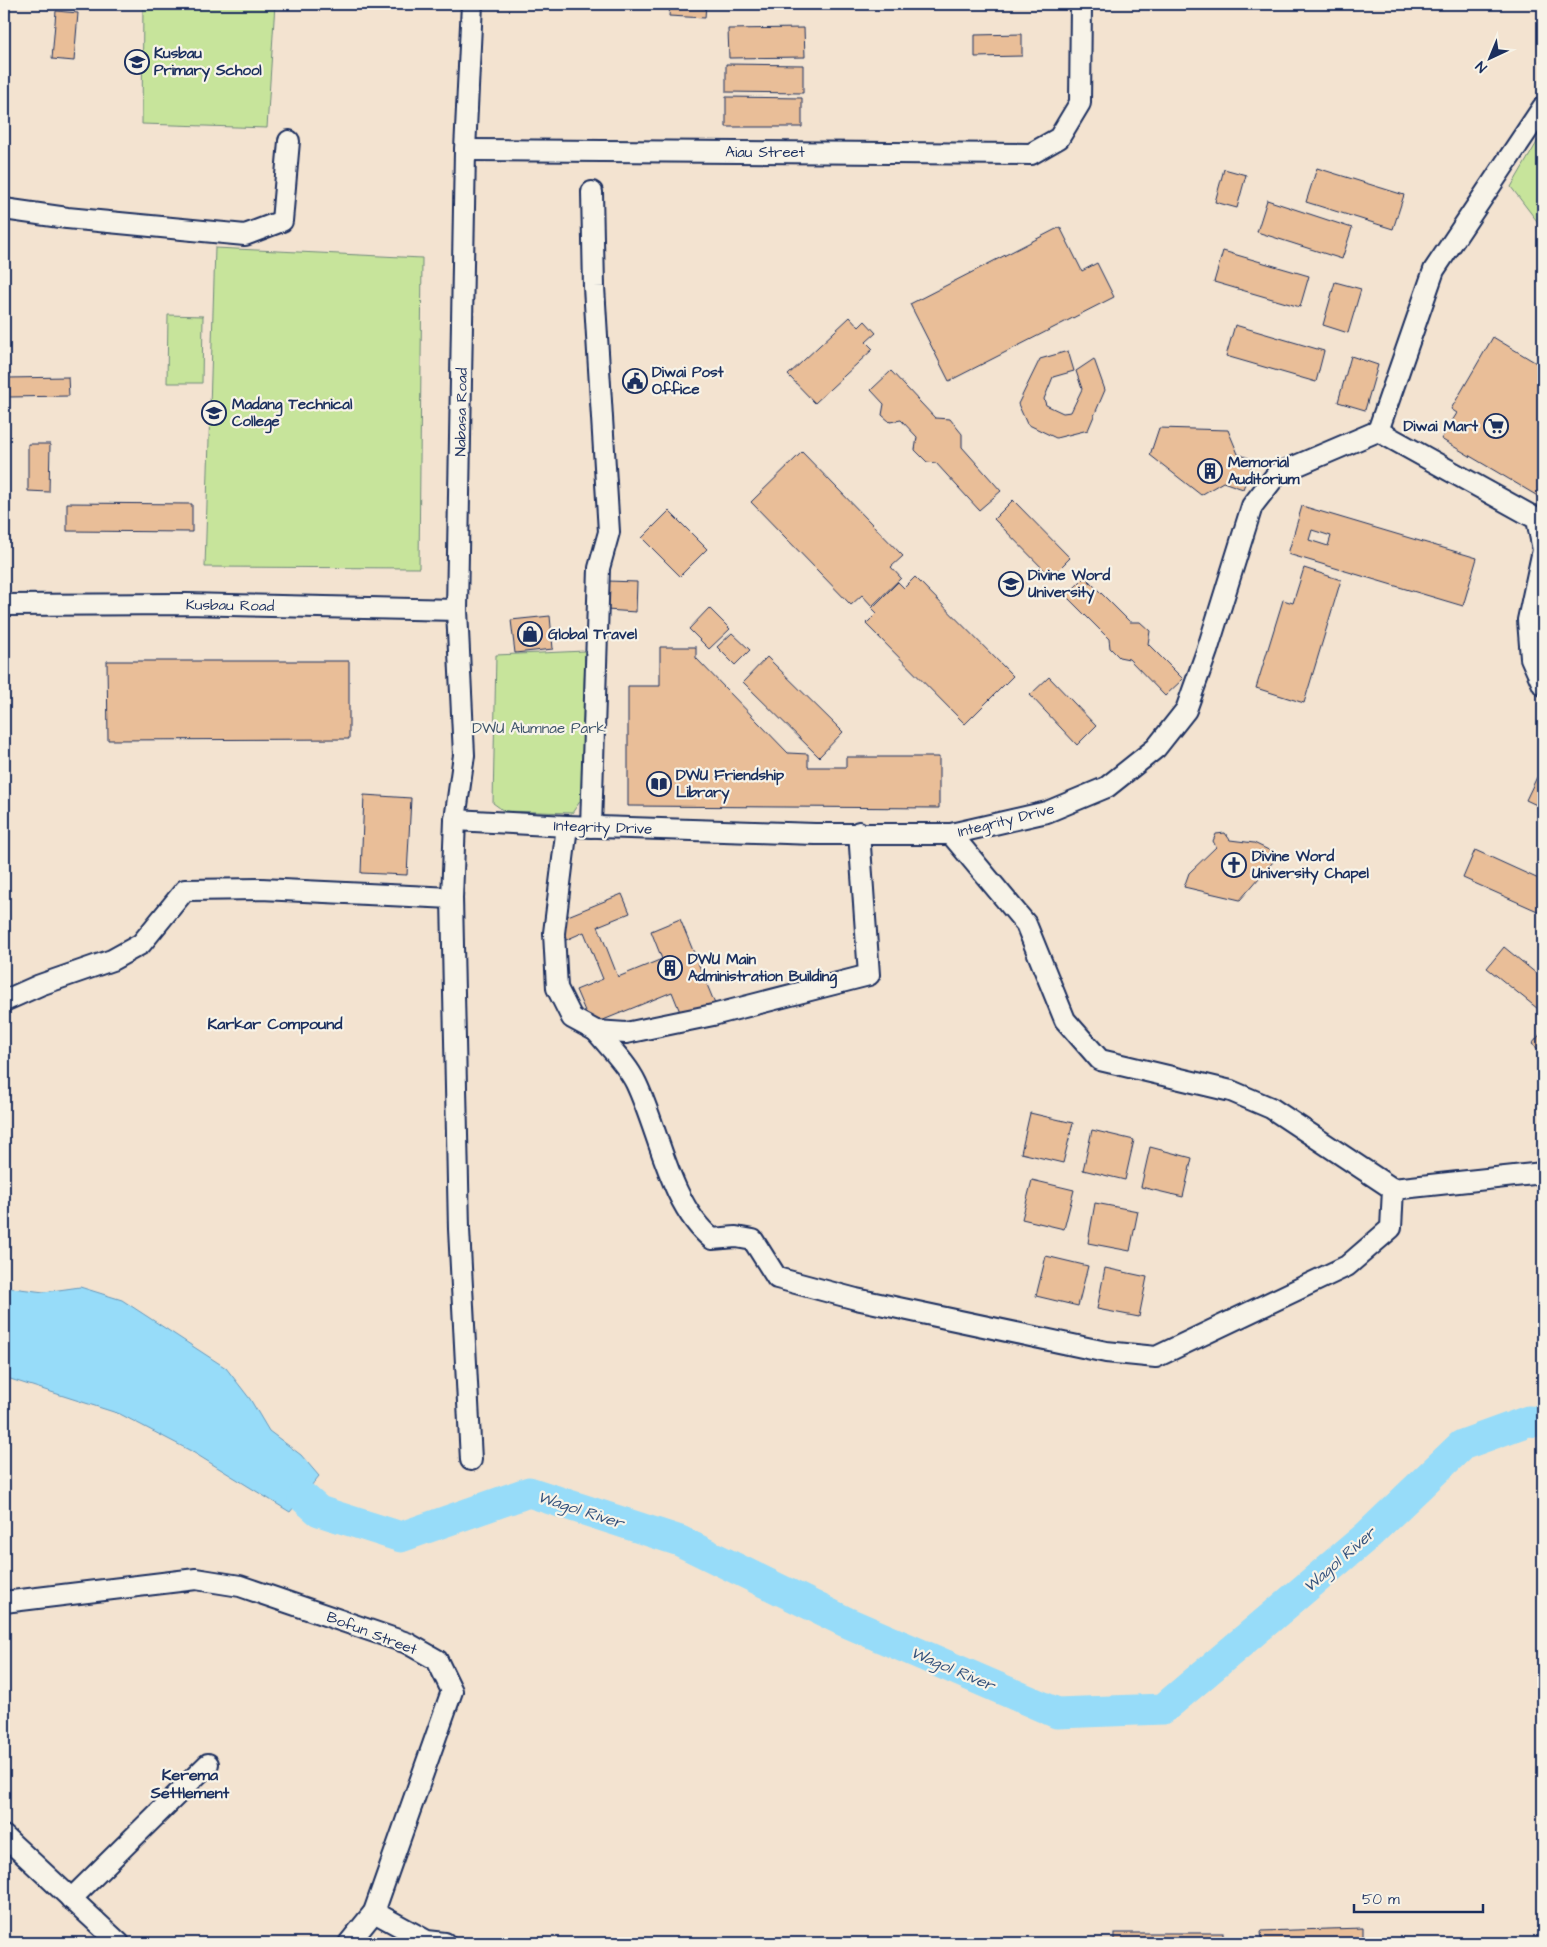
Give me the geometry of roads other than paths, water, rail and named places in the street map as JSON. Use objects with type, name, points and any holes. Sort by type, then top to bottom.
[{"type":"street","name":"Nabasa Road","points":[[471,1460],[459,1229],[452,898],[455,820],[464,756],[457,610],[465,150],[472,4]]},
{"type":"street","name":"Aiau Street","points":[[465,150],[1030,154],[1059,138],[1080,102],[1081,4]]},
{"type":"street","points":[[1543,107],[1434,270],[1378,432],[1537,519],[1543,550],[1528,620],[1530,658],[1543,686]]},
{"type":"street","points":[[4,209],[68,218],[244,235],[282,220],[289,141]]},
{"type":"street","points":[[591,827],[599,568],[609,532],[594,287],[592,192]]},
{"type":"street","name":"Integrity Drive","points":[[455,820],[591,827],[814,834],[859,832],[951,834],[1047,812],[1082,798],[1107,787],[1156,748],[1186,710],[1207,651],[1252,506],[1277,474],[1378,432]]},
{"type":"street","name":"Kusbau Road","points":[[4,605],[186,604],[457,610]]},
{"type":"street","points":[[567,826],[554,933],[557,988],[572,1018],[596,1031],[635,1080],[653,1121],[668,1173],[700,1230],[712,1239],[736,1237],[752,1240],[777,1278],[856,1300],[1106,1352],[1156,1357],[1347,1266],[1391,1228],[1393,1190]]},
{"type":"street","points":[[596,1031],[626,1033],[714,1015],[869,975],[859,832]]},
{"type":"street","points":[[951,834],[1026,924],[1065,1020],[1100,1060],[1231,1091],[1271,1108],[1393,1190],[1543,1173]]},
{"type":"street","points":[[4,1001],[40,985],[112,960],[141,944],[185,890],[261,889],[452,898]]},
{"type":"street","name":"Bofun Street","points":[[4,1602],[196,1579],[240,1586],[406,1643],[437,1660],[452,1691],[374,1912],[349,1943]]},
{"type":"street","points":[[71,1898],[208,1764]]},
{"type":"street","points":[[4,1836],[118,1943]]},
{"type":"street","points":[[374,1912],[427,1942],[445,1943]]},
{"type":"water","points":[[4,1287],[44,1292],[80,1287],[122,1300],[226,1368],[250,1399],[269,1431],[301,1455],[319,1476],[290,1512],[191,1451],[120,1414],[4,1377]]},
{"type":"waterway","name":"Wagol River","points":[[303,1497],[319,1511],[401,1537],[529,1492],[680,1541],[846,1622],[1057,1713],[1163,1709],[1367,1536],[1462,1445],[1528,1421],[1543,1422]]},
{"type":"place","name":"Kusbau Primary School","points":[[137,62]]},
{"type":"place","name":"Diwai Post Office","points":[[635,381]]},
{"type":"place","name":"Madang Technical College","points":[[214,413]]},
{"type":"place","name":"Diwai Mart","points":[[1496,426]]},
{"type":"place","name":"Memorial Auditorium","points":[[1210,471]]},
{"type":"place","name":"Divine Word University","points":[[1011,584]]},
{"type":"place","name":"Global Travel","points":[[530,634]]},
{"type":"place","name":"DWU Friendship Library","points":[[659,784]]},
{"type":"place","name":"Divine Word University Chapel","points":[[1234,865]]},
{"type":"place","name":"DWU Main Administration Building","points":[[670,968]]},
{"type":"district","name":"Karkar Compound","points":[[275,1023]]},
{"type":"district","name":"Kerema Settlement","points":[[190,1783]]},
{"type":"park label","name":"DWU Alumnae Park","points":[[539,728]]}]
